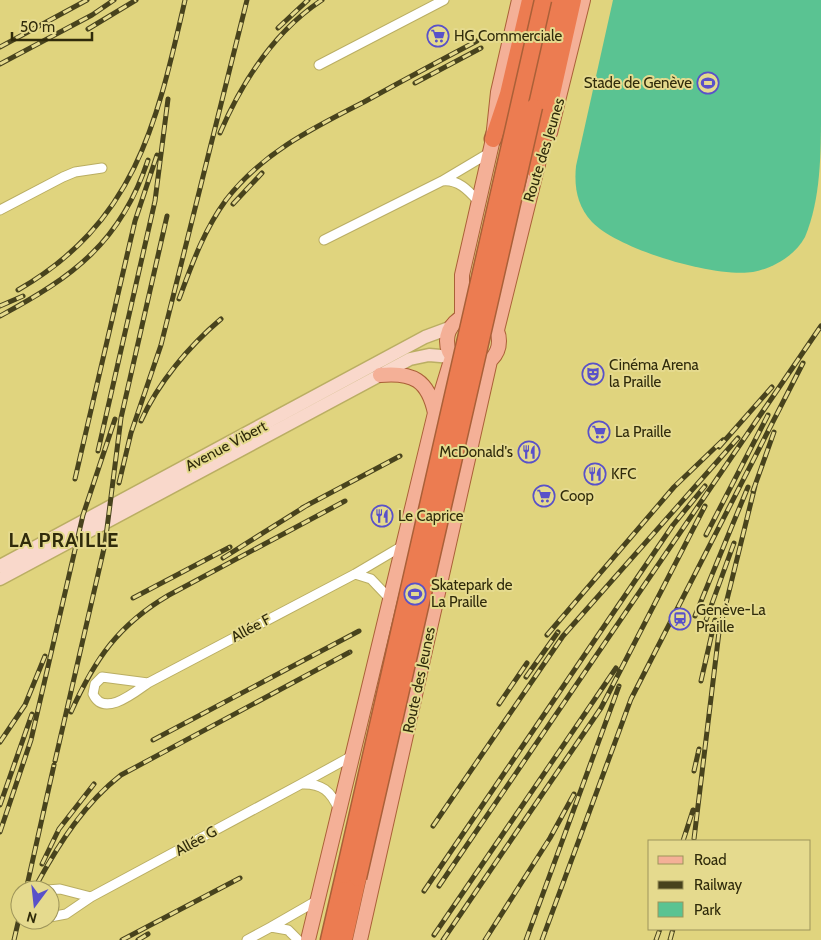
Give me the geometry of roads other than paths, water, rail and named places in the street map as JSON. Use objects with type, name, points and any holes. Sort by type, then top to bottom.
[{"type":"highway","points":[[491,146],[508,94],[530,0]]},
{"type":"highway","points":[[344,940],[351,876],[543,0]]},
{"type":"highway","points":[[329,940],[351,876],[559,0]]},
{"type":"highway","points":[[535,170],[573,0]]},
{"type":"main road","points":[[308,940],[435,413],[452,358],[448,340],[457,322],[462,275],[491,146],[498,92],[519,0]]},
{"type":"main road","name":"Route des Jeunes","points":[[497,330],[535,170],[556,114],[583,0]]},
{"type":"main road","points":[[452,358],[469,366],[476,366],[490,361],[499,348],[497,330],[488,319],[475,315],[457,322]]},
{"type":"main road","name":"Avenue Vibert","points":[[0,566],[425,337],[457,322]]},
{"type":"main road","name":"Avenue Vibert","points":[[0,579],[380,375],[420,356],[452,358]]},
{"type":"main road","name":"Route des Jeunes","points":[[360,940],[490,361]]},
{"type":"main road","points":[[380,375],[396,374],[415,378],[428,391],[435,413]]},
{"type":"main road","points":[[389,605],[395,629],[402,633],[416,636],[430,629]]},
{"type":"main road","points":[[362,716],[376,687],[381,683],[392,682],[401,684],[409,689],[410,722]]},
{"type":"street","points":[[319,65],[444,0]]},
{"type":"street","points":[[324,240],[442,181],[491,146]]},
{"type":"street","points":[[0,210],[69,174],[102,168]]},
{"type":"street","points":[[442,181],[448,180],[462,185],[478,201]]},
{"type":"street","points":[[355,574],[404,545]]},
{"type":"street","points":[[355,574],[371,579],[389,605]]},
{"type":"street","name":"Allée F","points":[[148,683],[355,574]]},
{"type":"street","points":[[102,678],[148,683],[120,700],[109,704],[98,701],[93,694],[95,684],[102,678]]},
{"type":"street","points":[[301,784],[352,756]]},
{"type":"street","points":[[301,784],[313,783],[324,787],[332,795],[338,810]]},
{"type":"street","name":"Allée G","points":[[91,897],[301,784]]},
{"type":"street","points":[[60,889],[91,897]]},
{"type":"street","points":[[60,915],[66,914],[91,897]]},
{"type":"street","points":[[247,940],[318,900]]},
{"type":"street","points":[[271,927],[288,930],[298,940]]},
{"type":"railway","points":[[0,47],[87,0]]},
{"type":"railway","points":[[0,64],[92,15],[114,0]]},
{"type":"railway","points":[[88,29],[136,0]]},
{"type":"railway","points":[[18,290],[58,263],[90,233],[115,201],[135,165],[151,127],[164,87],[185,0]]},
{"type":"railway","points":[[119,483],[131,433],[161,345],[247,0]]},
{"type":"railway","points":[[278,28],[308,0]]},
{"type":"railway","points":[[220,133],[239,95],[275,42],[289,27],[322,0]]},
{"type":"railway","points":[[179,299],[199,248],[218,211],[240,183],[272,155],[307,132],[477,41]]},
{"type":"railway","points":[[415,83],[481,48]]},
{"type":"railway","points":[[98,451],[155,201],[168,99]]},
{"type":"railway","points":[[75,479],[135,221],[157,155]]},
{"type":"railway","points":[[0,316],[50,287],[91,254],[109,235],[124,213],[137,189],[148,160]]},
{"type":"railway","points":[[233,204],[262,173]]},
{"type":"railway","points":[[55,761],[105,544],[121,418],[167,216]]},
{"type":"railway","points":[[0,306],[23,296]]},
{"type":"railway","points":[[141,421],[156,393],[175,366],[197,341],[221,319]]},
{"type":"railway","points":[[439,886],[821,326]]},
{"type":"railway","points":[[542,940],[631,699],[803,363]]},
{"type":"railway","points":[[719,447],[772,387]]},
{"type":"railway","points":[[706,535],[768,415]]},
{"type":"railway","points":[[0,832],[31,740],[83,515],[115,419]]},
{"type":"railway","points":[[753,491],[774,432]]},
{"type":"railway","points":[[433,826],[563,636],[738,438]]},
{"type":"railway","points":[[547,635],[674,487],[723,440]]},
{"type":"railway","points":[[302,508],[400,456]]},
{"type":"railway","points":[[424,891],[673,525],[705,486]]},
{"type":"railway","points":[[694,839],[719,632],[755,486]]},
{"type":"railway","points":[[695,616],[748,487]]},
{"type":"railway","points":[[71,712],[89,676],[110,645],[122,631],[151,606],[345,501]]},
{"type":"railway","points":[[223,558],[309,504]]},
{"type":"railway","points":[[443,940],[601,708],[705,506]]},
{"type":"railway","points":[[706,620],[734,543]]},
{"type":"railway","points":[[133,598],[230,547]]},
{"type":"railway","points":[[701,681],[715,620]]},
{"type":"railway","points":[[153,740],[359,631]]},
{"type":"railway","points":[[526,677],[558,632]]},
{"type":"railway","points":[[39,880],[74,824],[96,798],[121,775],[350,652]]},
{"type":"railway","points":[[0,742],[25,705],[45,656]]},
{"type":"railway","points":[[499,704],[527,663]]},
{"type":"railway","points":[[434,935],[616,668]]},
{"type":"railway","points":[[526,940],[619,686]]},
{"type":"railway","points":[[0,805],[32,714]]},
{"type":"railway","points":[[694,771],[699,749]]},
{"type":"railway","points":[[28,880],[54,765]]},
{"type":"railway","points":[[42,864],[59,829],[94,784]]},
{"type":"railway","points":[[485,940],[550,838],[574,794]]},
{"type":"railway","points":[[683,840],[693,810]]},
{"type":"railway","points":[[122,940],[240,878]]},
{"type":"railway","points":[[14,940],[16,930]]},
{"type":"railway","points":[[656,940],[660,930]]},
{"type":"railway","points":[[670,940],[673,930]]},
{"type":"railway","points":[[138,940],[148,934]]},
{"type":"place","name":"HG Commerciale","points":[[438,36]]},
{"type":"place","name":"Stade de Genève","points":[[708,83]]},
{"type":"place","name":"Cinéma Arena la Praille","points":[[593,374]]},
{"type":"place","name":"La Praille","points":[[599,432]]},
{"type":"place","name":"McDonald's","points":[[529,452]]},
{"type":"place","name":"KFC","points":[[595,474]]},
{"type":"place","name":"Coop","points":[[544,496]]},
{"type":"place","name":"Le Caprice","points":[[382,516]]},
{"type":"place","name":"Skatepark de La Praille","points":[[415,594]]},
{"type":"place","name":"Genève-La Praille","points":[[680,619]]},
{"type":"district","name":"LA PRAILLE","points":[[64,540]]}]
